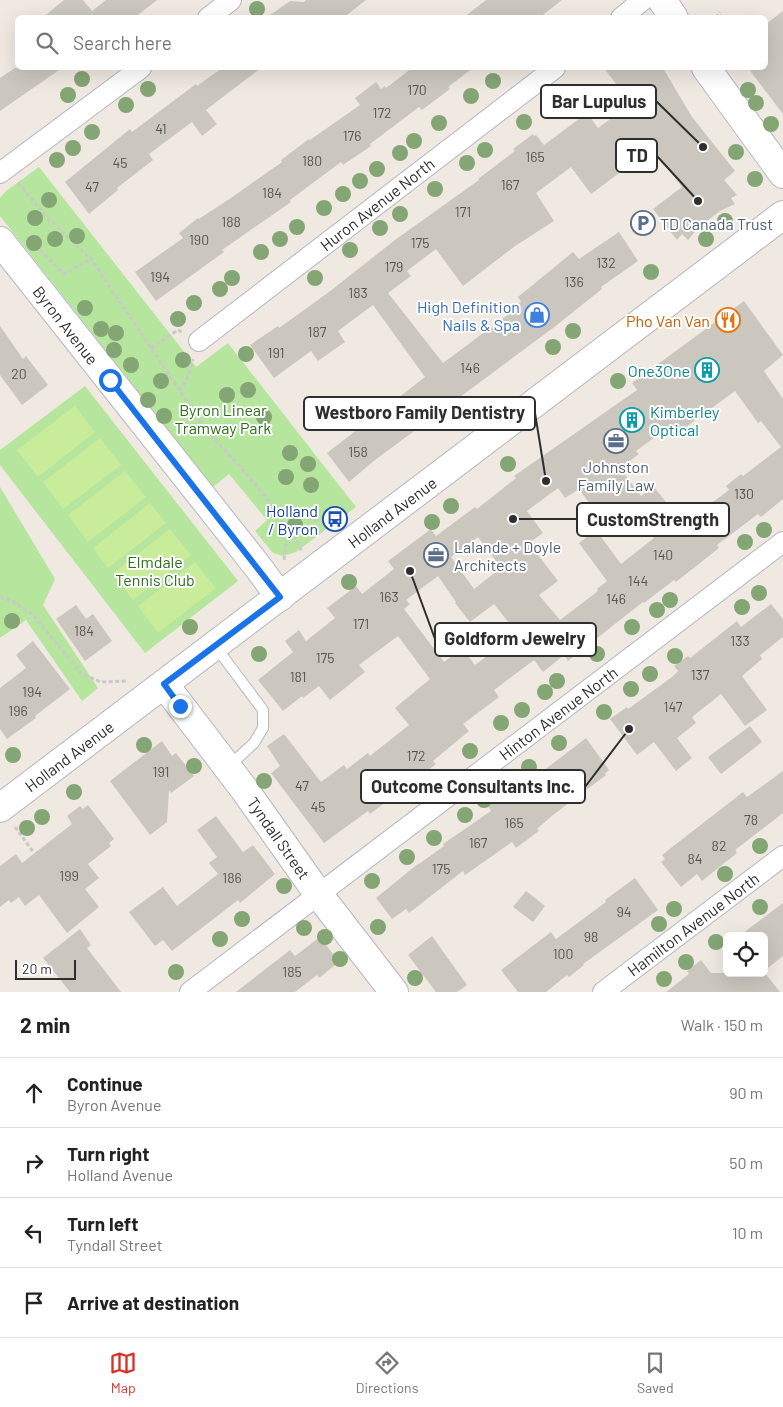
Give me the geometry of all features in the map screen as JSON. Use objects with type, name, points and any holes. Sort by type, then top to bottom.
[{"type":"street","points":[[212,15],[232,0]]},
{"type":"street","points":[[625,15],[643,0]]},
{"type":"street","points":[[662,0],[672,15]]},
{"type":"street","points":[[3,171],[138,70]]},
{"type":"street","name":"Huron Avenue North","points":[[198,341],[552,70]]},
{"type":"street","points":[[707,70],[783,174]]},
{"type":"street","name":"Holland Avenue","points":[[7,817],[164,684],[783,215]]},
{"type":"street","name":"Byron Avenue","points":[[0,241],[258,566],[280,597]]},
{"type":"street","name":"Hinton Avenue North","points":[[190,992],[783,542]]},
{"type":"street","name":"Tyndall Street","points":[[164,684],[227,767],[319,895],[394,992]]},
{"type":"street","name":"Hamilton Avenue North","points":[[603,992],[783,856]]},
{"type":"lane","points":[[215,646],[263,710],[263,728],[254,743],[227,767]]},
{"type":"path","points":[[3,171],[91,259],[212,436],[256,485],[276,511],[302,552]]},
{"type":"path","points":[[33,246],[38,248],[64,274],[91,259]]},
{"type":"path","points":[[180,391],[189,374],[198,341]]},
{"type":"path","points":[[276,511],[338,526]]},
{"type":"path","points":[[284,560],[288,530]]},
{"type":"path","points":[[0,597],[12,601],[31,614],[82,674],[101,682],[133,680]]},
{"type":"path","points":[[7,817],[40,861]]},
{"type":"green space","name":"Byron Linear Tramway Park","points":[[39,167],[196,367],[228,343],[356,507],[296,552],[283,556],[273,553],[255,531],[267,520],[229,474],[213,487],[0,216],[0,198],[6,191]]},
{"type":"green space","name":"Elmdale Tennis Club","points":[[85,386],[238,581],[145,653],[0,465],[0,450]]},
{"type":"green space","points":[[75,406],[95,432],[38,477],[17,450]]},
{"type":"green space","points":[[100,438],[121,465],[63,509],[43,482]]},
{"type":"green space","points":[[125,471],[146,497],[88,542],[68,515]]},
{"type":"green space","points":[[0,487],[55,579],[43,605],[98,688],[82,701],[26,620],[0,638]]},
{"type":"green space","points":[[150,503],[166,523],[108,568],[93,548]]},
{"type":"green space","points":[[170,529],[191,555],[133,600],[113,573]]},
{"type":"green space","points":[[195,562],[216,588],[158,633],[138,606]]},
{"type":"building","points":[[64,0],[83,0],[92,11],[106,0],[157,0],[138,15],[46,15]]},
{"type":"building","points":[[306,0],[366,0],[347,15],[270,15],[290,1],[304,2]]},
{"type":"building","points":[[486,0],[562,0],[543,15],[467,15]]},
{"type":"building","points":[[783,11],[783,114],[750,70],[768,70],[768,22]]},
{"type":"building","points":[[15,68],[15,70],[59,70],[0,111],[0,78]]},
{"type":"building","points":[[219,70],[258,70],[206,110],[217,124],[202,136],[192,122],[149,154],[153,160],[117,188],[118,190],[89,214],[65,182],[130,129],[132,132],[196,84],[197,86]]},
{"type":"building","points":[[409,70],[470,70],[448,87],[450,89],[422,110],[419,107],[370,144],[371,146],[343,165],[341,162],[290,200],[291,202],[222,250],[224,252],[156,301],[135,272],[183,238],[179,233],[198,218],[231,198],[282,162],[281,160],[309,139],[360,105],[355,98],[376,82],[381,89],[385,86],[386,88]]},
{"type":"building","points":[[606,70],[664,70],[692,117],[735,171],[724,180],[737,195],[731,198],[735,204],[720,211],[699,227],[688,240],[682,234],[677,240],[653,209],[682,187],[653,148],[591,194],[571,167],[536,193],[554,221],[515,246],[463,286],[436,249],[407,271],[411,276],[388,293],[443,363],[513,311],[512,309],[521,302],[518,297],[573,252],[579,259],[619,232],[638,261],[601,287],[602,289],[553,328],[375,460],[349,482],[327,453],[425,377],[373,305],[338,331],[345,342],[318,361],[311,351],[274,378],[250,345],[278,326],[279,328],[329,292],[395,240],[479,180],[515,151],[513,149],[533,134],[544,145],[587,113],[598,128],[627,107],[611,88],[616,84]]},
{"type":"building","points":[[744,301],[783,355],[764,371],[783,399],[783,499],[761,517],[758,514],[717,545],[719,548],[676,582],[674,580],[643,602],[568,661],[564,655],[543,672],[534,660],[494,690],[499,697],[463,724],[469,731],[433,761],[436,764],[370,814],[368,811],[324,843],[271,773],[280,766],[267,746],[284,734],[321,782],[344,765],[347,769],[368,753],[370,756],[409,725],[395,708],[430,679],[398,636],[359,665],[365,672],[330,700],[319,686],[283,711],[258,680],[293,652],[285,641],[299,630],[306,641],[335,618],[327,608],[356,586],[362,594],[394,569],[388,561],[431,529],[436,536],[475,507],[477,509],[516,478],[514,476],[637,390],[632,383]],"holes":[[[735,391],[758,423],[761,421],[781,447],[743,476],[741,474],[726,486],[729,490],[694,516],[686,506],[676,514],[653,486],[641,496],[620,468],[639,454],[636,451],[665,430],[671,438]],[[558,488],[565,498],[579,489],[602,521],[625,503],[654,538],[621,564],[596,530],[579,543],[607,581],[597,589],[598,591],[560,620],[539,595],[558,581],[529,543],[543,533],[527,511]],[[478,537],[501,568],[474,589],[451,557]],[[438,576],[470,622],[494,604],[517,633],[475,665],[462,648],[444,662],[404,609],[410,604],[406,600]]]},
{"type":"building","points":[[0,326],[23,359],[26,356],[48,385],[22,405],[0,375]]},
{"type":"building","points":[[771,604],[783,619],[783,637],[760,655],[762,659],[742,676],[767,710],[745,726],[721,694],[692,717],[696,723],[677,738],[692,758],[676,771],[654,742],[637,755],[610,719],[627,707],[628,709],[672,677],[678,671],[674,666],[688,656],[690,658],[737,621],[741,627]]},
{"type":"building","name":"Elmdale Tennis Club","points":[[76,605],[86,619],[93,614],[112,641],[85,661],[56,619]]},
{"type":"building","points":[[33,641],[70,689],[35,716],[36,718],[7,739],[0,729],[0,688],[26,668],[16,655]]},
{"type":"building","points":[[750,726],[762,742],[721,774],[708,757]]},
{"type":"building","points":[[586,738],[609,770],[606,775],[553,815],[537,829],[539,831],[516,848],[512,842],[465,875],[463,871],[409,913],[406,909],[392,919],[376,898],[419,863],[444,846],[443,844],[491,811],[488,806],[509,790],[512,795]]},
{"type":"building","points":[[162,741],[172,756],[176,753],[194,776],[171,793],[169,790],[167,822],[150,835],[110,781]]},
{"type":"building","points":[[783,771],[783,813],[735,850],[737,853],[702,881],[697,874],[681,887],[661,862],[665,859],[662,855],[743,792],[747,797]]},
{"type":"building","points":[[88,805],[114,839],[109,843],[111,846],[88,864],[99,878],[85,889],[99,907],[67,933],[39,895],[25,906],[19,897],[11,903],[9,900],[0,907],[0,866],[16,854],[22,863],[72,824],[67,816],[80,806],[83,809]]},
{"type":"building","points":[[216,816],[243,852],[253,845],[275,874],[240,903],[238,900],[172,951],[163,940],[155,946],[129,912],[163,887],[177,906],[218,874],[209,863],[217,857],[197,830]]},
{"type":"building","points":[[635,878],[658,910],[546,992],[518,992],[501,970],[551,932],[556,939]]},
{"type":"building","points":[[526,891],[545,906],[533,922],[513,907]]},
{"type":"building","points":[[783,903],[783,956],[768,968],[768,932],[744,932]]},
{"type":"building","points":[[80,929],[91,945],[87,948],[121,992],[70,992],[43,958]]},
{"type":"building","points":[[432,936],[467,985],[457,992],[436,992],[408,955]]},
{"type":"building","points":[[320,937],[339,962],[319,978],[317,975],[295,992],[236,992],[290,950],[295,956]]},
{"type":"building","points":[[701,960],[711,973],[723,973],[723,977],[768,977],[780,992],[666,992],[689,974],[687,971]]},
{"type":"place","name":"Bar Lupulus","points":[[703,147]]},
{"type":"place","name":"TD","points":[[698,201]]},
{"type":"place","name":"TD Canada Trust","points":[[643,223]]},
{"type":"place","name":"High Definition Nails & Spa","points":[[537,315]]},
{"type":"place","name":"Pho Van Van","points":[[728,320]]},
{"type":"place","name":"One3One","points":[[707,370]]},
{"type":"place","name":"Kimberley Optical","points":[[632,420]]},
{"type":"place","name":"Johnston Family Law","points":[[616,441]]},
{"type":"place","name":"Westboro Family Dentistry","points":[[546,481]]},
{"type":"place","name":"Holland / Byron","points":[[335,519]]},
{"type":"place","name":"CustomStrength","points":[[513,519]]},
{"type":"place","name":"Lalande + Doyle Architects","points":[[436,555]]},
{"type":"place","name":"Goldform Jewelry","points":[[410,571]]},
{"type":"place","name":"Outcome Consultants Inc.","points":[[629,729]]},
{"type":"route","points":[[110,380],[258,566],[280,597],[164,684],[180,706]]}]
